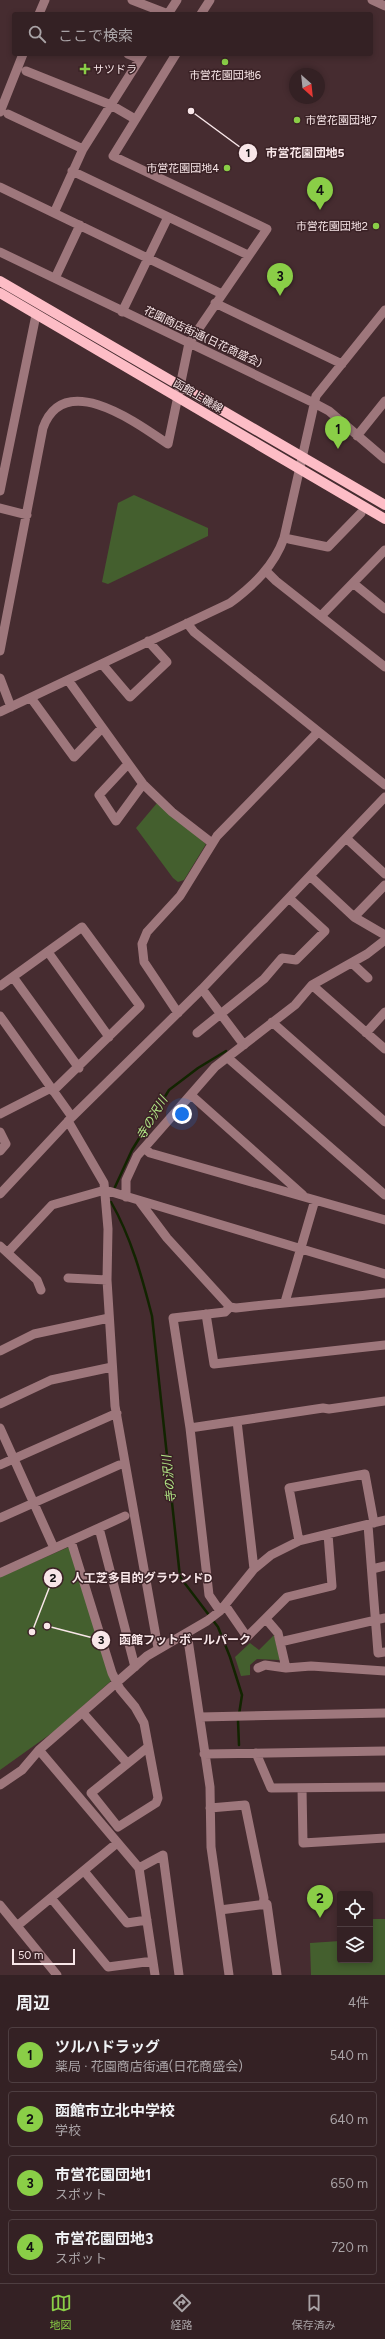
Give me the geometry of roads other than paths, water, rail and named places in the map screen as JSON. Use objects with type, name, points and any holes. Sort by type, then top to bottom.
[{"type":"main road","name":"函館上磯線","points":[[0,281],[303,459],[385,505]]},
{"type":"main road","name":"函館上磯線","points":[[0,293],[385,519]]},
{"type":"street","points":[[40,12],[45,0]]},
{"type":"street","points":[[132,0],[163,12]]},
{"type":"street","points":[[169,12],[177,0]]},
{"type":"street","points":[[202,12],[210,0]]},
{"type":"street","points":[[372,0],[385,6]]},
{"type":"street","points":[[22,56],[4,113],[83,149]]},
{"type":"street","points":[[54,212],[83,149],[142,56]]},
{"type":"street","points":[[0,651],[43,428],[48,417],[60,407],[74,401],[93,403],[135,422],[168,444],[189,343],[267,229],[113,156],[175,56]]},
{"type":"street","points":[[26,71],[110,105],[135,119]]},
{"type":"street","points":[[72,171],[248,255]]},
{"type":"street","points":[[0,187],[148,257],[222,294]]},
{"type":"street","points":[[122,312],[168,217]]},
{"type":"street","points":[[56,274],[80,225]]},
{"type":"street","name":"花園商店街通(日花商盛会)","points":[[0,252],[329,411],[385,459]]},
{"type":"street","points":[[215,303],[342,364]]},
{"type":"street","points":[[0,712],[230,603],[266,571],[277,555],[284,538],[301,470],[316,396],[385,310]]},
{"type":"street","points":[[0,491],[36,315]]},
{"type":"street","points":[[357,436],[385,401]]},
{"type":"street","points":[[0,508],[27,515]]},
{"type":"street","points":[[290,539],[328,547],[361,513]]},
{"type":"street","points":[[321,616],[384,553]]},
{"type":"street","points":[[266,571],[276,581],[385,667]]},
{"type":"street","points":[[353,583],[385,609]]},
{"type":"street","points":[[188,623],[194,632],[385,785]]},
{"type":"street","points":[[102,664],[130,697],[167,662],[148,641]]},
{"type":"street","points":[[0,678],[11,707]]},
{"type":"street","points":[[68,680],[143,784],[172,812],[212,843]]},
{"type":"street","points":[[31,698],[74,756],[102,728]]},
{"type":"street","points":[[178,1013],[146,967],[142,944],[151,926],[180,896],[216,836],[318,732]]},
{"type":"street","points":[[128,764],[99,795],[116,821],[143,784]]},
{"type":"street","points":[[0,1194],[70,1119],[202,989],[385,797]]},
{"type":"street","points":[[346,838],[385,874]]},
{"type":"street","points":[[310,876],[354,917],[385,935]]},
{"type":"street","points":[[354,917],[385,885]]},
{"type":"street","points":[[197,1033],[221,1016],[264,979],[282,958],[296,960],[325,931],[289,898]]},
{"type":"street","points":[[0,986],[82,927],[140,1006],[79,1068],[52,1089],[0,1114]]},
{"type":"street","points":[[126,1197],[126,1180],[137,1156],[215,1067],[295,1004],[312,985],[352,963],[385,940]]},
{"type":"street","points":[[48,952],[109,1037]]},
{"type":"street","points":[[352,963],[368,978]]},
{"type":"street","points":[[12,977],[79,1068]]},
{"type":"street","points":[[312,985],[385,1049]]},
{"type":"street","points":[[202,989],[244,1045]]},
{"type":"street","points":[[366,1033],[385,1012]]},
{"type":"street","points":[[0,1016],[52,1089],[70,1119],[104,1183],[108,1229],[107,1280],[114,1406],[117,1413],[158,1648]]},
{"type":"street","points":[[272,1022],[385,1122]]},
{"type":"street","points":[[228,1058],[385,1195]]},
{"type":"street","points":[[191,1096],[310,1199]]},
{"type":"street","points":[[0,1132],[6,1144],[0,1151]]},
{"type":"street","points":[[144,1148],[150,1153],[310,1199],[384,1218]]},
{"type":"street","points":[[8,1252],[52,1205],[105,1190],[140,1202],[301,1248],[385,1274]]},
{"type":"street","points":[[285,1302],[301,1248],[310,1199]]},
{"type":"street","points":[[140,1202],[167,1238],[230,1307],[236,1308],[285,1302],[310,1302],[385,1294]]},
{"type":"street","points":[[0,1246],[37,1280],[41,1290]]},
{"type":"street","points":[[68,1278],[107,1280]]},
{"type":"street","points":[[230,1307],[225,1312],[172,1318],[190,1428],[209,1595],[220,1610],[247,1637],[287,1597],[332,1586],[328,1534]]},
{"type":"street","points":[[206,1314],[214,1364],[385,1346]]},
{"type":"street","points":[[0,1351],[34,1334],[109,1318]]},
{"type":"street","points":[[0,1404],[51,1380],[112,1367]]},
{"type":"street","points":[[190,1428],[322,1408],[329,1409],[385,1401]]},
{"type":"street","points":[[0,1465],[117,1413]]},
{"type":"street","points":[[238,1421],[254,1569]]},
{"type":"street","points":[[0,1428],[54,1548]]},
{"type":"street","points":[[0,1518],[119,1465]]},
{"type":"street","points":[[299,1541],[289,1488],[365,1474],[371,1524],[372,1569],[381,1618],[378,1653],[385,1652]]},
{"type":"street","points":[[0,1573],[125,1516]]},
{"type":"street","points":[[0,1785],[22,1770],[39,1750],[158,1648],[207,1621],[220,1610],[254,1569],[277,1551],[299,1541],[385,1520]]},
{"type":"street","points":[[99,1528],[135,1667]]},
{"type":"street","points":[[71,1541],[112,1673],[144,1723],[158,1801],[118,1827],[91,1793],[148,1747]]},
{"type":"street","points":[[372,1569],[385,1566]]},
{"type":"street","points":[[280,1642],[381,1618]]},
{"type":"street","points":[[266,1619],[278,1632],[286,1668]]},
{"type":"street","points":[[187,1632],[210,1787],[211,1847],[229,1975]]},
{"type":"street","points":[[258,1668],[265,1665],[286,1668],[311,1666],[385,1671]]},
{"type":"street","points":[[83,1713],[127,1763]]},
{"type":"street","points":[[200,1717],[385,1713]]},
{"type":"street","points":[[39,1750],[139,1868],[156,1975]]},
{"type":"street","points":[[204,1754],[385,1751]]},
{"type":"street","points":[[256,1753],[271,1788],[385,1787]]},
{"type":"street","points":[[302,1788],[303,1843],[385,1838]]},
{"type":"street","points":[[210,1808],[218,1809],[245,1805],[264,1898],[263,1905]]},
{"type":"street","points":[[17,1926],[117,1843]]},
{"type":"street","points":[[139,1868],[163,1855],[179,1975]]},
{"type":"street","points":[[84,1871],[127,1923],[147,1920]]},
{"type":"street","points":[[52,1898],[108,1967],[153,1961]]},
{"type":"street","points":[[220,1910],[267,1904],[277,1975]]},
{"type":"street","points":[[0,1905],[57,1975]]},
{"type":"waterway","name":"寺の沢川","points":[[115,1187],[132,1150],[169,1090],[198,1068],[226,1051]]},
{"type":"waterway","name":"寺の沢川","points":[[111,1202],[130,1243],[140,1272],[152,1316],[180,1577],[218,1627],[230,1657],[242,1695],[238,1721],[239,1745]]},
{"type":"place","name":"市営花園団地6","points":[[225,62]]},
{"type":"place","name":"サツドラ","points":[[85,69]]},
{"type":"place","name":"市営花園団地5","points":[[191,111]]},
{"type":"place","name":"市営花園団地7","points":[[297,120]]},
{"type":"place","name":"市営花園団地4","points":[[227,168]]},
{"type":"place","name":"市営花園団地3","points":[[320,210]]},
{"type":"place","name":"市営花園団地2","points":[[376,226]]},
{"type":"place","name":"市営花園団地1","points":[[280,296]]},
{"type":"place","name":"ツルハドラッグ","points":[[338,449]]},
{"type":"place","name":"函館フットボールパーク","points":[[47,1626]]},
{"type":"place","name":"人工芝多目的グラウンドD","points":[[32,1632]]},
{"type":"place","name":"函館市立北中学校","points":[[320,1918]]}]
